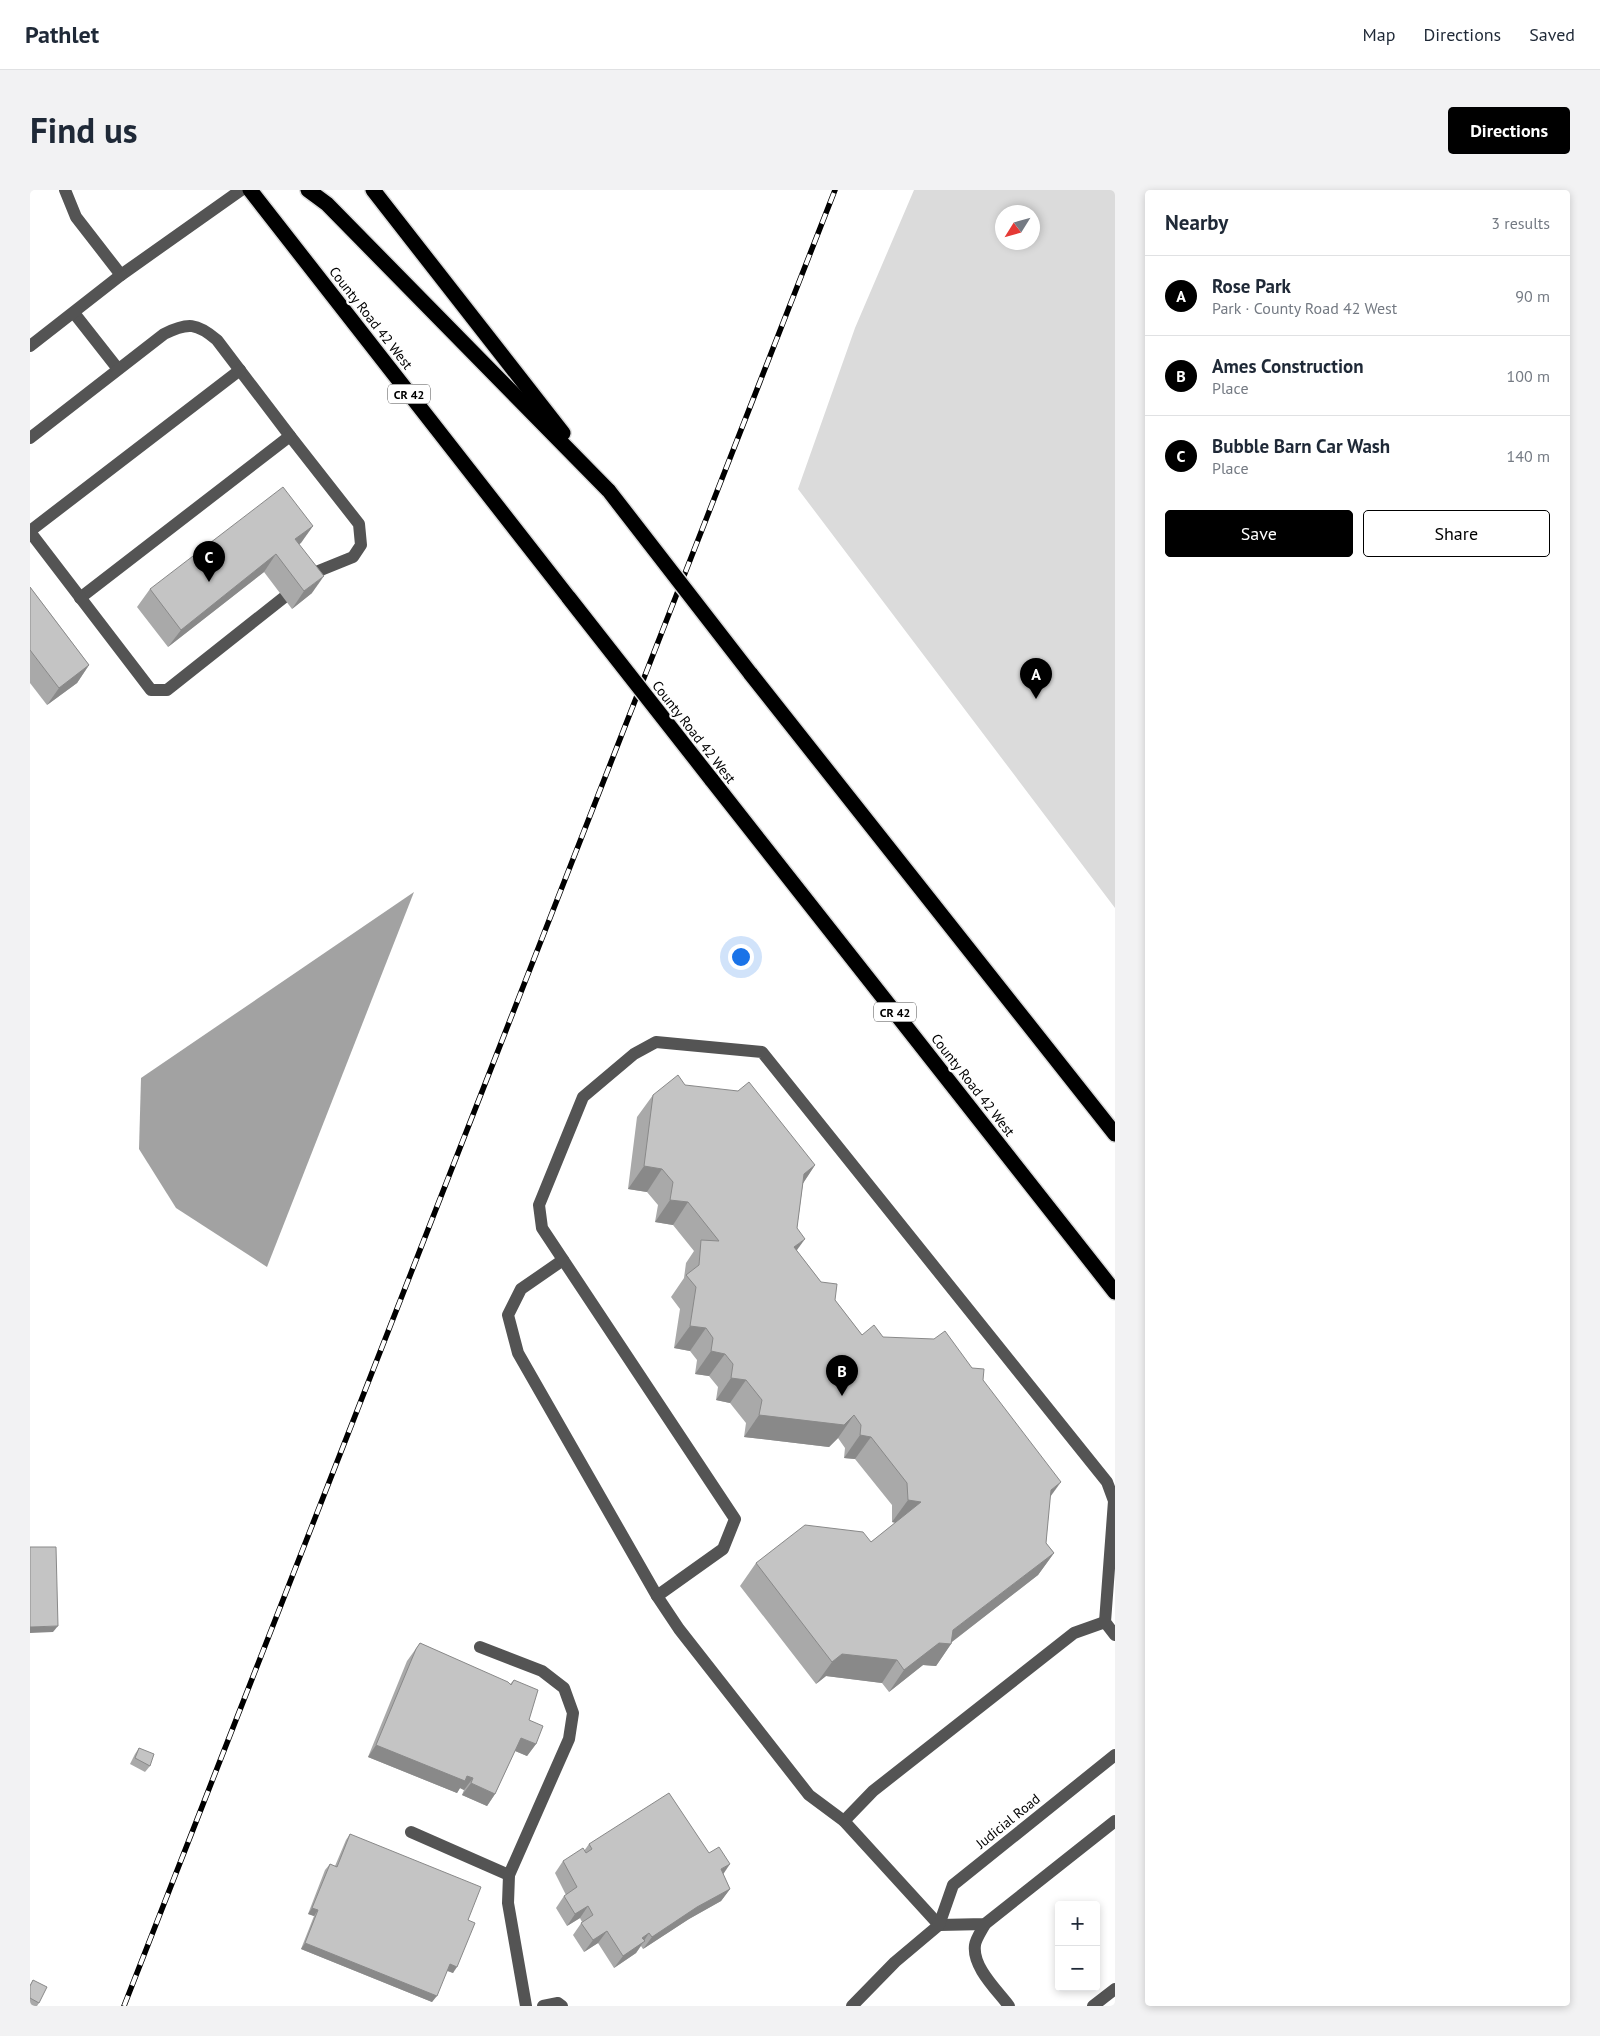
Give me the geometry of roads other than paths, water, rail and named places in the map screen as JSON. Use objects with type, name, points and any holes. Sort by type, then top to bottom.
[{"type":"highway","name":"County Road 42 West","points":[[250,190],[1115,1292]]},
{"type":"highway","points":[[308,190],[327,204],[609,491]]},
{"type":"highway","points":[[373,190],[750,673],[1115,1134]]},
{"type":"street","points":[[65,190],[76,217],[121,275]]},
{"type":"street","points":[[31,342],[74,314],[121,275],[241,190]]},
{"type":"street","points":[[74,314],[118,369]]},
{"type":"street","points":[[30,438],[164,334],[181,326],[202,328],[217,340],[359,524],[361,545],[353,556],[316,572],[167,690],[152,690],[30,531],[240,370]]},
{"type":"street","points":[[80,598],[290,436]]},
{"type":"street","points":[[657,1596],[723,1549],[735,1519],[542,1228],[539,1205],[582,1098],[634,1054],[656,1042],[762,1052],[1107,1482],[1114,1501],[1106,1622],[1115,1635]]},
{"type":"street","points":[[563,1260],[521,1289],[508,1316],[518,1353],[657,1596],[679,1629],[809,1795],[844,1821],[939,1925]]},
{"type":"street","points":[[844,1821],[873,1791],[1074,1633],[1106,1622]]},
{"type":"street","points":[[480,1647],[542,1671],[564,1688],[573,1713],[569,1739],[509,1875],[508,1903],[526,2006]]},
{"type":"street","name":"Judicial Road","points":[[939,1925],[953,1885],[1115,1755]]},
{"type":"street","points":[[1009,2006],[983,1971],[976,1958],[975,1944],[985,1924],[1115,1821]]},
{"type":"street","points":[[411,1832],[509,1875]]},
{"type":"street","points":[[852,2006],[895,1962],[939,1925],[985,1924]]},
{"type":"street","points":[[1093,2006],[1115,1989]]},
{"type":"street","points":[[543,2006],[558,2004],[562,2006]]},
{"type":"railway","points":[[124,2006],[835,190]]},
{"type":"place","name":"Bubble Barn Car Wash","points":[[209,582]]},
{"type":"place","name":"Rose Park","points":[[1036,699]]},
{"type":"place","name":"Ames Construction","points":[[842,1396]]}]
